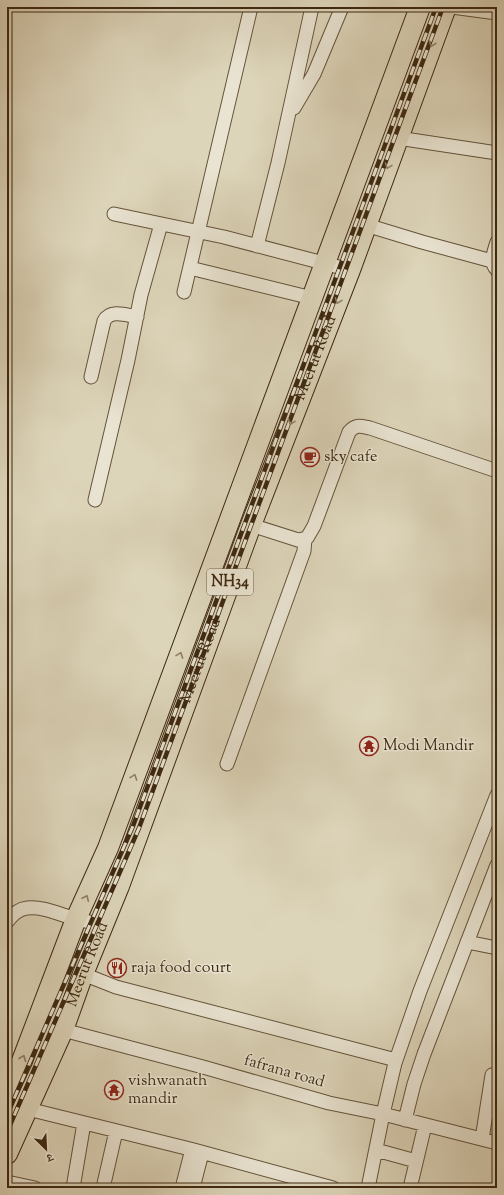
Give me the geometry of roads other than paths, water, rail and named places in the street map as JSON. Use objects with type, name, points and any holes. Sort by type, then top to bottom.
[{"type":"highway","name":"Meerut Road","points":[[7,1094],[22,1062],[76,919],[103,859],[420,7]]},
{"type":"highway","name":"Meerut Road","points":[[7,1154],[62,1030],[126,867],[251,525],[350,270],[446,7]]},
{"type":"highway","points":[[103,859],[126,867]]},
{"type":"street","points":[[184,292],[251,7]]},
{"type":"street","points":[[257,246],[312,7]]},
{"type":"street","points":[[287,119],[314,74],[342,7]]},
{"type":"street","points":[[452,7],[497,13]]},
{"type":"street","points":[[398,138],[497,153]]},
{"type":"street","points":[[114,214],[257,246],[350,270]]},
{"type":"street","points":[[95,500],[141,295],[161,224]]},
{"type":"street","points":[[366,225],[494,266],[497,242]]},
{"type":"street","points":[[190,268],[312,298]]},
{"type":"street","points":[[91,377],[106,316],[110,314],[117,314],[137,317]]},
{"type":"street","points":[[251,525],[298,540],[305,539],[309,536],[349,432],[353,427],[359,426],[370,428],[497,471]]},
{"type":"street","points":[[227,764],[304,551],[305,539]]},
{"type":"street","points":[[368,1188],[396,1060],[420,991],[497,795]]},
{"type":"street","points":[[405,1120],[414,1084],[424,1054],[467,942],[491,896],[497,865]]},
{"type":"street","points":[[7,922],[12,915],[19,910],[27,908],[39,909],[103,925]]},
{"type":"street","points":[[467,942],[497,948]]},
{"type":"street","points":[[83,974],[116,987],[396,1060]]},
{"type":"street","name":"fafrana road","points":[[62,1030],[203,1067],[329,1103],[383,1114],[497,1143]]},
{"type":"street","points":[[482,1139],[492,1075]]},
{"type":"street","points":[[28,1109],[196,1151],[320,1186],[333,1188]]},
{"type":"street","points":[[73,1188],[84,1123]]},
{"type":"street","points":[[410,1188],[425,1125]]},
{"type":"street","points":[[103,1188],[116,1131]]},
{"type":"street","points":[[376,1150],[416,1161]]},
{"type":"street","points":[[182,1188],[191,1153],[196,1151]]},
{"type":"street","points":[[193,1188],[196,1151]]},
{"type":"street","points":[[7,1182],[35,1188]]},
{"type":"railway","points":[[7,1115],[133,826],[436,7]]},
{"type":"railway","points":[[7,1132],[139,828],[443,7]]},
{"type":"place","name":"sky cafe","points":[[310,457]]},
{"type":"place","name":"Modi Mandir","points":[[369,746]]},
{"type":"place","name":"raja food court","points":[[117,968]]},
{"type":"place","name":"vishwanath mandir","points":[[114,1090]]}]
